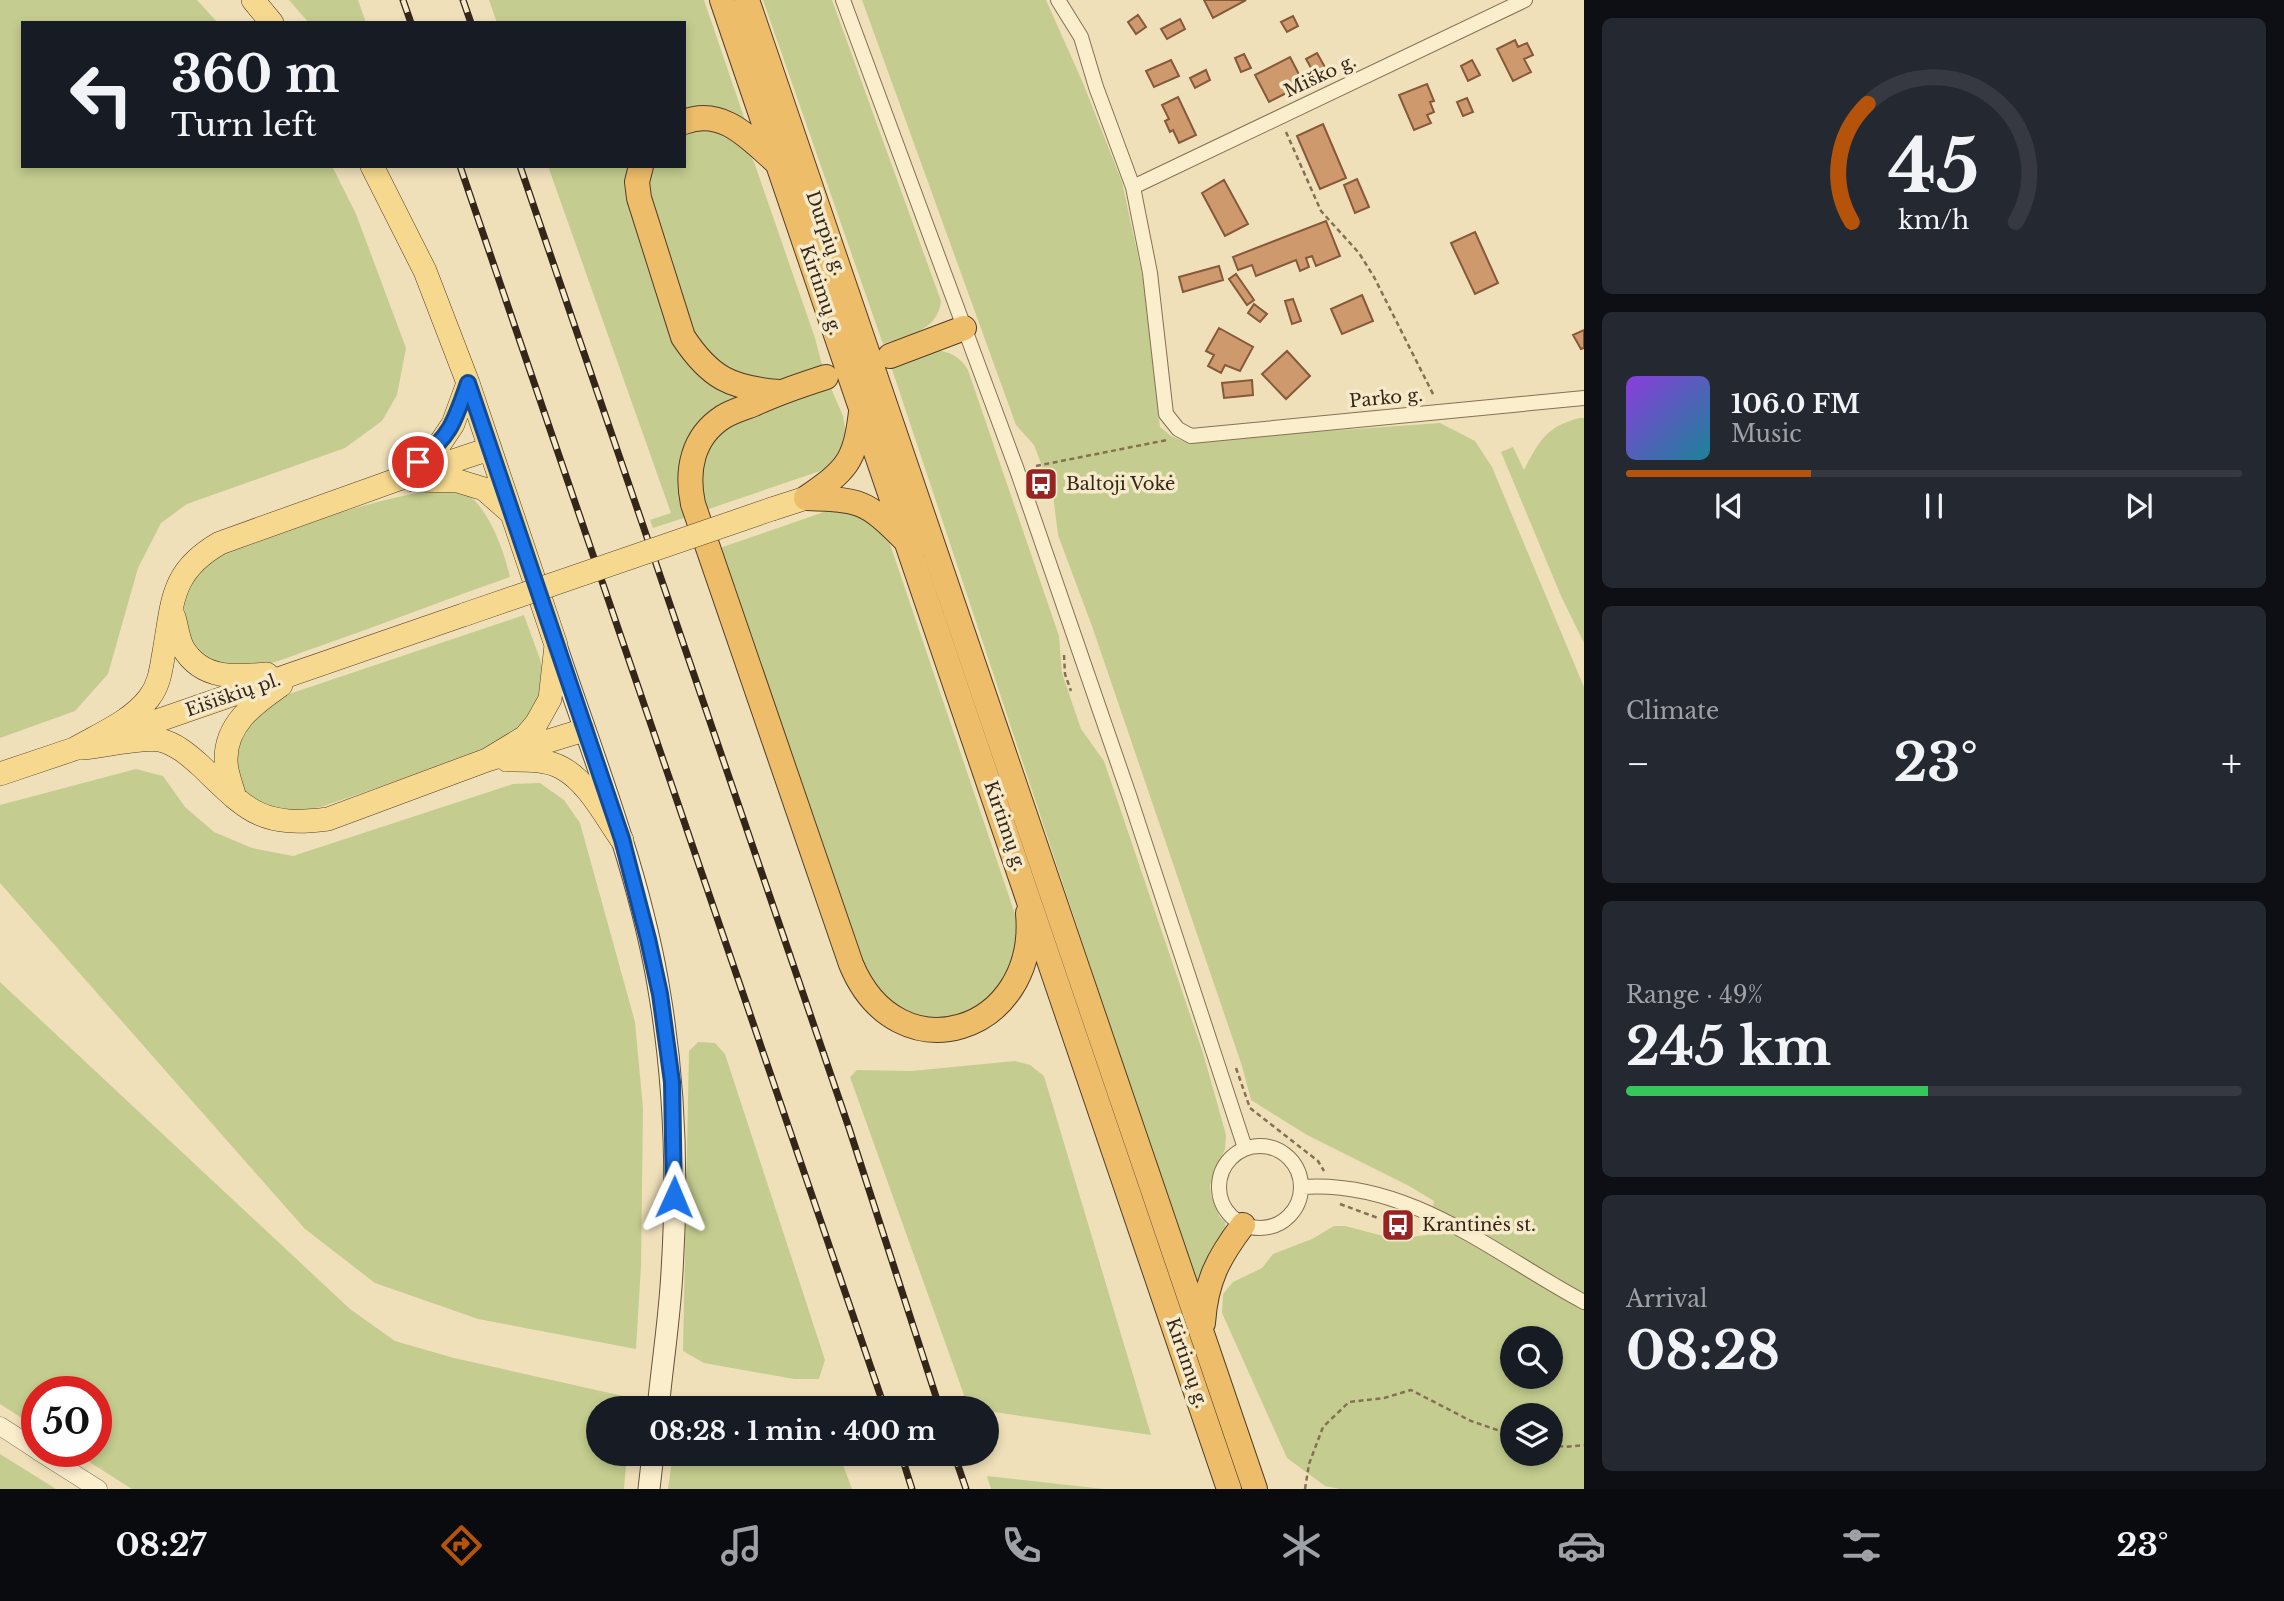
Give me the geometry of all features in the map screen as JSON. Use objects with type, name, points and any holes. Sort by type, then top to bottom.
[{"type":"highway","points":[[722,0],[778,164]]},
{"type":"highway","name":"Durpių g.","points":[[747,0],[906,465]]},
{"type":"highway","points":[[686,122],[705,118],[730,124],[778,164]]},
{"type":"highway","name":"Kirtimų g.","points":[[778,164],[1229,1489]]},
{"type":"highway","points":[[640,168],[637,182],[639,198],[684,337],[694,354],[718,377],[751,389],[780,392]]},
{"type":"highway","points":[[890,356],[964,328]]},
{"type":"highway","points":[[826,377],[780,392],[723,417],[709,429],[693,454],[690,487],[702,531],[858,982],[884,1012],[916,1027],[954,1027],[986,1016],[1012,989],[1026,954],[1030,931],[1025,884]]},
{"type":"highway","points":[[806,498],[836,477],[850,460],[858,439],[862,408]]},
{"type":"highway","name":"Kirtimų g.","points":[[906,465],[1255,1489]]},
{"type":"highway","points":[[806,498],[844,499],[867,506],[879,513],[909,544]]},
{"type":"highway","points":[[1203,1334],[1205,1297],[1210,1282],[1224,1251],[1243,1226]]},
{"type":"main road","points":[[253,0],[270,21]]},
{"type":"main road","points":[[373,168],[425,271],[468,383],[622,839],[660,994],[672,1082],[675,1174],[671,1287],[659,1396]]},
{"type":"main road","points":[[396,480],[439,445],[453,424],[468,383]]},
{"type":"main road","points":[[74,749],[127,718],[150,696],[161,674],[177,583],[189,566],[204,552],[220,542],[489,449]]},
{"type":"main road","points":[[396,480],[458,481],[484,489],[512,513]]},
{"type":"main road","name":"Eišiškių pl.","points":[[0,774],[806,498]]},
{"type":"main road","points":[[172,609],[182,646],[191,659],[205,669],[220,676],[236,677],[301,671]]},
{"type":"main road","points":[[487,760],[525,737],[536,724],[550,699],[556,645]]},
{"type":"main road","points":[[234,798],[225,762],[227,741],[234,727],[256,703],[301,671]]},
{"type":"main road","points":[[74,749],[161,741],[191,757],[234,798],[252,811],[272,820],[288,822],[328,819],[487,760],[584,730]]},
{"type":"main road","points":[[487,760],[532,760],[561,768],[584,786],[622,839]]},
{"type":"main road","points":[[649,1489],[652,1466]]},
{"type":"street","points":[[843,0],[1017,470],[1125,782],[1245,1148]]},
{"type":"street","points":[[1058,0],[1081,37],[1096,87],[1133,187],[1150,273],[1166,414],[1178,429],[1191,436]]},
{"type":"street","name":"Miško g.","points":[[1133,187],[1525,0]]},
{"type":"street","name":"Parko g.","points":[[1191,436],[1584,398]]},
{"type":"street","points":[[1262,1146],[1283,1153],[1294,1164],[1301,1187],[1298,1202],[1289,1217],[1276,1226],[1255,1229],[1243,1226],[1227,1214],[1220,1200],[1218,1184],[1222,1170],[1231,1157],[1245,1148],[1262,1146]]},
{"type":"street","points":[[1301,1187],[1327,1185],[1355,1188],[1445,1220],[1584,1302]]},
{"type":"street","points":[[0,1426],[21,1440]]},
{"type":"street","points":[[64,1467],[98,1489]]},
{"type":"path","points":[[1279,116],[1321,211],[1359,253],[1374,277],[1441,412]]},
{"type":"path","points":[[1036,466],[1191,436]]},
{"type":"path","points":[[1236,1068],[1250,1108],[1323,1167],[1327,1198],[1378,1217]]},
{"type":"path","points":[[1305,1489],[1309,1464],[1323,1427],[1349,1402],[1384,1398],[1411,1390],[1471,1421],[1500,1431]]},
{"type":"path","points":[[1563,1447],[1584,1445]]},
{"type":"green space","points":[[0,0],[197,0],[216,21],[21,21],[21,168],[333,168],[356,214],[406,348],[397,395],[382,421],[345,448],[187,504],[161,523],[138,568],[108,674],[75,711],[0,738]]},
{"type":"green space","points":[[289,0],[358,0],[365,21],[307,21]]},
{"type":"green space","points":[[489,0],[704,0],[746,123],[686,114],[686,21],[496,21]]},
{"type":"green space","points":[[763,0],[832,0],[941,301],[934,319],[912,334],[883,344]]},
{"type":"green space","points":[[862,0],[1046,0],[1083,83],[1122,182],[1143,279],[1160,427],[1171,436],[1183,441],[1440,423],[1475,441],[1492,467],[1584,687],[1584,1489],[1340,1489],[1325,1486],[1287,1458],[1222,1313],[1223,1294],[1233,1282],[1262,1268],[1273,1254],[1312,1239],[1334,1226],[1345,1226],[1395,1239],[1427,1235],[1434,1201],[1307,1135],[1251,1100],[1242,1066],[1093,629],[1058,535],[1053,495],[1034,445],[1016,425]]},
{"type":"green space","points":[[704,125],[745,146],[754,162],[822,365],[776,381],[738,380],[695,341],[647,205],[648,168],[686,168],[686,129]]},
{"type":"green space","points":[[549,168],[633,168],[681,347],[736,394],[737,399],[720,408],[687,517],[653,528],[650,520],[671,513]]},
{"type":"green space","points":[[934,350],[954,356],[968,370],[1059,636],[1062,673],[1081,729],[1104,761],[1203,1053],[1226,1135],[1225,1149],[1210,1185],[1211,1196],[1219,1216],[1225,1222],[1226,1231],[1198,1281],[1194,1278],[890,363]]},
{"type":"green space","points":[[830,386],[843,416],[846,434],[845,446],[829,468],[703,511],[696,473],[718,431]]},
{"type":"green space","points":[[1584,418],[1584,643],[1561,596],[1501,452],[1513,447],[1524,470],[1545,436],[1559,426]]},
{"type":"green space","points":[[440,489],[462,491],[480,506],[494,529],[510,577],[267,664],[249,667],[225,664],[205,654],[194,642],[184,618],[187,594],[198,573],[217,556],[251,540],[344,511]]},
{"type":"green space","points":[[841,506],[861,511],[889,541],[1019,926],[1020,938],[1001,992],[961,1018],[910,1018],[873,992],[717,549]]},
{"type":"green space","points":[[524,615],[541,662],[543,681],[539,701],[520,728],[500,741],[466,757],[321,807],[290,810],[269,807],[251,798],[243,789],[234,760],[235,743],[250,721],[286,695]]},
{"type":"green space","points":[[136,769],[163,776],[185,807],[214,832],[252,848],[293,856],[513,784],[540,783],[564,800],[580,823],[635,1022],[643,1108],[641,1266],[636,1349],[478,1319],[375,1283],[305,1229],[0,883],[0,805]]},
{"type":"green space","points":[[0,982],[350,1309],[395,1341],[454,1358],[623,1396],[586,1396],[586,1466],[626,1466],[624,1489],[132,1489],[97,1467],[112,1467],[112,1376],[21,1376],[21,1418],[0,1404]]},
{"type":"green space","points":[[698,1042],[715,1043],[725,1054],[825,1360],[819,1379],[794,1379],[704,1363],[683,1351],[689,1051]]},
{"type":"green space","points":[[1015,1061],[1030,1065],[1044,1076],[1151,1435],[999,1413],[999,1396],[964,1396],[850,1077],[857,1070],[911,1071]]},
{"type":"green space","points":[[0,1454],[56,1489],[0,1489]]},
{"type":"green space","points":[[671,1466],[843,1466],[852,1489],[668,1489]]},
{"type":"green space","points":[[987,1476],[1104,1489],[991,1489]]},
{"type":"building","points":[[1204,0],[1246,0],[1213,18]]},
{"type":"building","points":[[1138,15],[1146,27],[1136,34],[1128,22]]},
{"type":"building","points":[[1293,16],[1298,26],[1287,32],[1281,22]]},
{"type":"building","points":[[1180,19],[1185,29],[1167,39],[1161,29]]},
{"type":"building","points":[[1515,40],[1518,47],[1527,43],[1533,55],[1524,59],[1531,72],[1513,81],[1497,49]]},
{"type":"building","points":[[1317,53],[1326,69],[1315,75],[1306,59]]},
{"type":"building","points":[[1244,54],[1251,68],[1241,72],[1235,58]]},
{"type":"building","points":[[1290,57],[1304,84],[1269,102],[1255,75]]},
{"type":"building","points":[[1171,60],[1179,76],[1154,87],[1146,71]]},
{"type":"building","points":[[1472,60],[1480,75],[1468,81],[1461,66]]},
{"type":"building","points":[[1206,70],[1210,80],[1195,88],[1190,78]]},
{"type":"building","points":[[1427,84],[1434,101],[1430,102],[1434,112],[1427,115],[1431,123],[1414,130],[1399,95]]},
{"type":"building","points":[[1178,97],[1196,135],[1179,143],[1165,121],[1169,119],[1162,105]]},
{"type":"building","points":[[1467,98],[1473,112],[1463,116],[1457,102]]},
{"type":"building","points":[[1323,124],[1346,178],[1320,189],[1297,136]]},
{"type":"building","points":[[1357,179],[1369,207],[1355,213],[1344,185]]},
{"type":"building","points":[[1224,180],[1248,224],[1225,236],[1202,193]]},
{"type":"building","points":[[1326,221],[1340,256],[1316,266],[1312,256],[1306,258],[1309,267],[1300,271],[1296,260],[1256,276],[1252,265],[1238,270],[1233,257]]},
{"type":"building","points":[[1475,232],[1498,283],[1475,294],[1451,243]]},
{"type":"building","points":[[1219,266],[1223,280],[1183,292],[1179,277]]},
{"type":"building","points":[[1236,274],[1254,300],[1247,305],[1229,279]]},
{"type":"building","points":[[1362,295],[1373,321],[1342,334],[1331,309]]},
{"type":"building","points":[[1293,299],[1301,321],[1292,324],[1285,301]]},
{"type":"building","points":[[1254,304],[1267,314],[1260,322],[1248,313]]},
{"type":"building","points":[[1219,328],[1253,347],[1240,371],[1225,365],[1221,373],[1208,366],[1214,355],[1206,351]]},
{"type":"building","points":[[1584,330],[1584,348],[1581,349],[1573,335]]},
{"type":"building","points":[[1287,351],[1310,376],[1286,399],[1262,374]]},
{"type":"building","points":[[1252,380],[1253,395],[1224,398],[1222,383]]},
{"type":"railway","points":[[403,0],[410,21]]},
{"type":"railway","points":[[463,0],[470,21]]},
{"type":"railway","points":[[461,168],[881,1396]]},
{"type":"railway","points":[[521,168],[849,1128],[936,1396]]},
{"type":"railway","points":[[905,1466],[912,1489]]},
{"type":"railway","points":[[958,1466],[966,1489]]},
{"type":"place","name":"Baltoji Vokė","points":[[1041,484]]},
{"type":"place","name":"Krantinės st.","points":[[1398,1225]]},
{"type":"route","points":[[418,462],[439,445],[453,424],[468,383],[622,839],[648,939],[660,994],[672,1082],[674,1197]]}]
